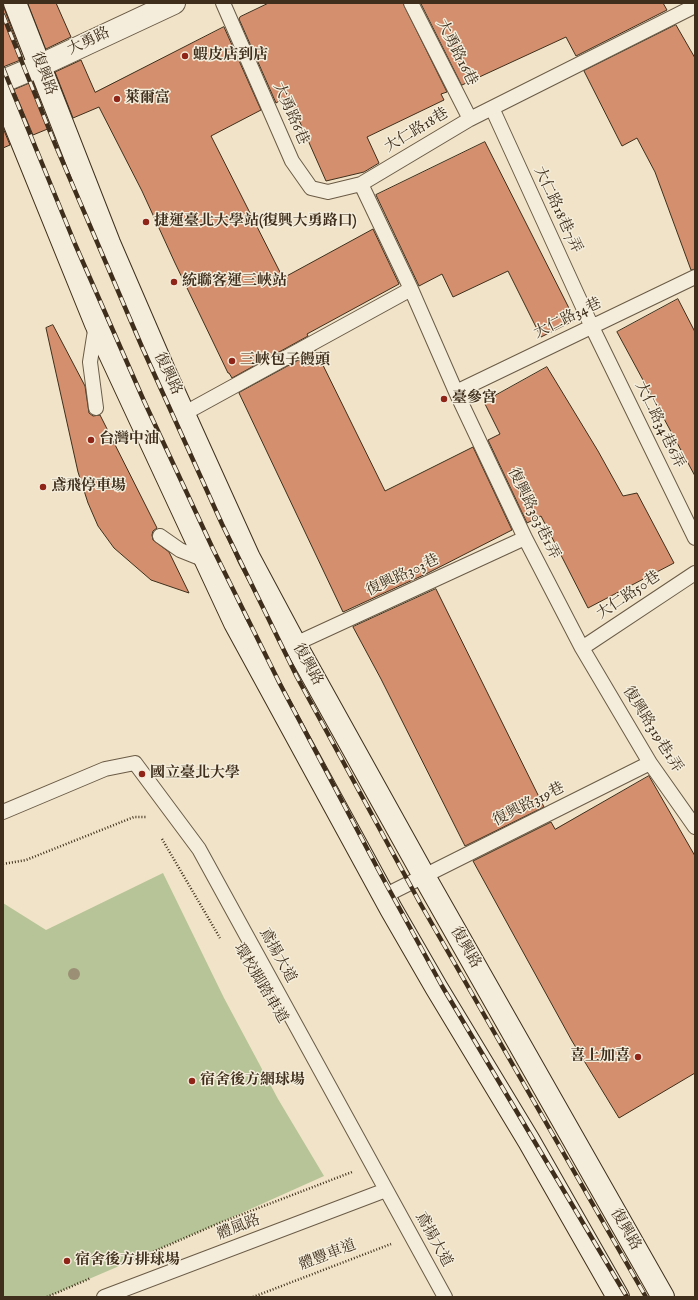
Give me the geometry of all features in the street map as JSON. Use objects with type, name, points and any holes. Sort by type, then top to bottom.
[{"type":"main road","name":"復興路","points":[[15,3],[109,243],[163,368],[185,413],[249,558],[424,876],[662,1297]]},
{"type":"main road","name":"大勇路","points":[[3,81],[39,66],[174,3]]},
{"type":"main road","points":[[3,95],[96,324],[235,624],[384,896],[436,987],[529,1141],[618,1297]]},
{"type":"lane","name":"大勇路6巷","points":[[223,3],[292,161],[311,188],[328,192],[361,184]]},
{"type":"lane","name":"大勇路16巷","points":[[411,3],[470,119]]},
{"type":"lane","name":"大仁路18巷","points":[[361,184],[470,119],[695,6]]},
{"type":"lane","name":"大仁路18巷7弄","points":[[492,108],[592,327]]},
{"type":"lane","points":[[361,184],[411,289],[456,392]]},
{"type":"lane","name":"大仁路34巷","points":[[456,392],[695,277]]},
{"type":"lane","points":[[185,413],[411,289]]},
{"type":"lane","points":[[96,324],[90,362],[96,408]]},
{"type":"lane","name":"大仁路34巷6弄","points":[[592,327],[695,538]]},
{"type":"lane","name":"復興路303巷1弄","points":[[456,392],[525,538],[582,648]]},
{"type":"lane","points":[[160,536],[180,550],[205,560]]},
{"type":"lane","name":"復興路303巷","points":[[295,644],[525,538]]},
{"type":"lane","name":"大仁路50巷","points":[[582,648],[695,573]]},
{"type":"lane","name":"復興路319巷1弄","points":[[582,648],[650,763],[695,827]]},
{"type":"lane","name":"鳶揚大道","points":[[3,812],[105,769],[135,763],[199,849],[445,1297]]},
{"type":"lane","name":"復興路319巷","points":[[384,896],[650,763]]},
{"type":"lane","name":"體風路","points":[[104,1297],[386,1190]]},
{"type":"path","points":[[3,864],[26,860],[134,817],[149,817]]},
{"type":"path","name":"環校脚踏車道","points":[[161,838],[222,940]]},
{"type":"path","points":[[132,1261],[217,1224],[373,1164]]},
{"type":"path","name":"體豐車道","points":[[253,1297],[398,1242],[411,1234]]},
{"type":"path","points":[[47,1297],[96,1276]]},
{"type":"green space","points":[[163,873],[224,998],[278,1099],[324,1176],[47,1297],[3,1297],[3,903],[46,930]]},
{"type":"building","points":[[28,3],[56,3],[71,37],[46,49]]},
{"type":"building","points":[[269,3],[403,3],[447,92],[441,94],[444,100],[367,137],[379,163],[364,172],[326,181],[291,102],[284,106],[281,100],[276,103],[239,19],[240,17]]},
{"type":"building","points":[[421,3],[663,3],[667,10],[576,56],[566,37],[462,85]]},
{"type":"building","points":[[3,5],[23,59],[3,67]]},
{"type":"building","points":[[676,25],[695,58],[695,269],[691,270],[655,172],[637,138],[622,146],[584,71]]},
{"type":"building","points":[[224,27],[261,110],[211,136],[283,278],[373,229],[399,284],[307,334],[308,336],[232,378],[228,373],[175,263],[142,191],[99,107],[73,118],[55,72],[81,60],[95,92]]},
{"type":"building","points":[[33,82],[50,128],[33,135],[14,90]]},
{"type":"building","points":[[3,128],[10,145],[3,148]]},
{"type":"building","points":[[485,142],[575,320],[541,337],[508,271],[453,297],[442,274],[419,286],[376,195]]},
{"type":"building","points":[[678,299],[695,332],[695,476],[617,332]]},
{"type":"building","name":"台灣中油","points":[[53,325],[85,386],[89,413],[93,416],[100,415],[157,528],[153,531],[153,540],[169,552],[189,593],[151,580],[114,548],[98,526],[88,503],[78,472],[46,328]]},
{"type":"building","points":[[316,351],[385,491],[473,447],[512,530],[428,573],[343,612],[239,393]]},
{"type":"building","points":[[547,367],[598,451],[623,496],[637,493],[674,563],[588,608],[541,516],[527,523],[488,440],[500,434],[484,402]]},
{"type":"building","points":[[436,589],[544,807],[465,846],[381,679],[353,627]]},
{"type":"building","points":[[649,776],[695,856],[695,1073],[619,1118],[572,1041],[473,861],[551,822],[555,829]]},
{"type":"railway","points":[[3,15],[55,144],[142,347],[222,524],[297,677],[420,903],[646,1297]]},
{"type":"railway","points":[[3,68],[75,244],[144,401],[213,549],[280,684],[442,986],[627,1297]]},
{"type":"place","name":"蝦皮店到店","points":[[185,56]]},
{"type":"place","name":"萊爾富","points":[[117,99]]},
{"type":"place","name":"捷運臺北大學站(復興大勇路口)","points":[[146,222]]},
{"type":"place","name":"統聯客運三峽站","points":[[174,282]]},
{"type":"place","name":"三峽包子饅頭","points":[[232,361]]},
{"type":"place","name":"臺參宮","points":[[444,399]]},
{"type":"place","name":"台灣中油","points":[[91,440]]},
{"type":"place","name":"鳶飛停車場","points":[[43,487]]},
{"type":"place","name":"國立臺北大學","points":[[142,774]]},
{"type":"place","name":"喜上加喜","points":[[638,1057]]},
{"type":"place","name":"宿舍後方網球場","points":[[192,1081]]},
{"type":"place","name":"宿舍後方排球場","points":[[67,1261]]}]
